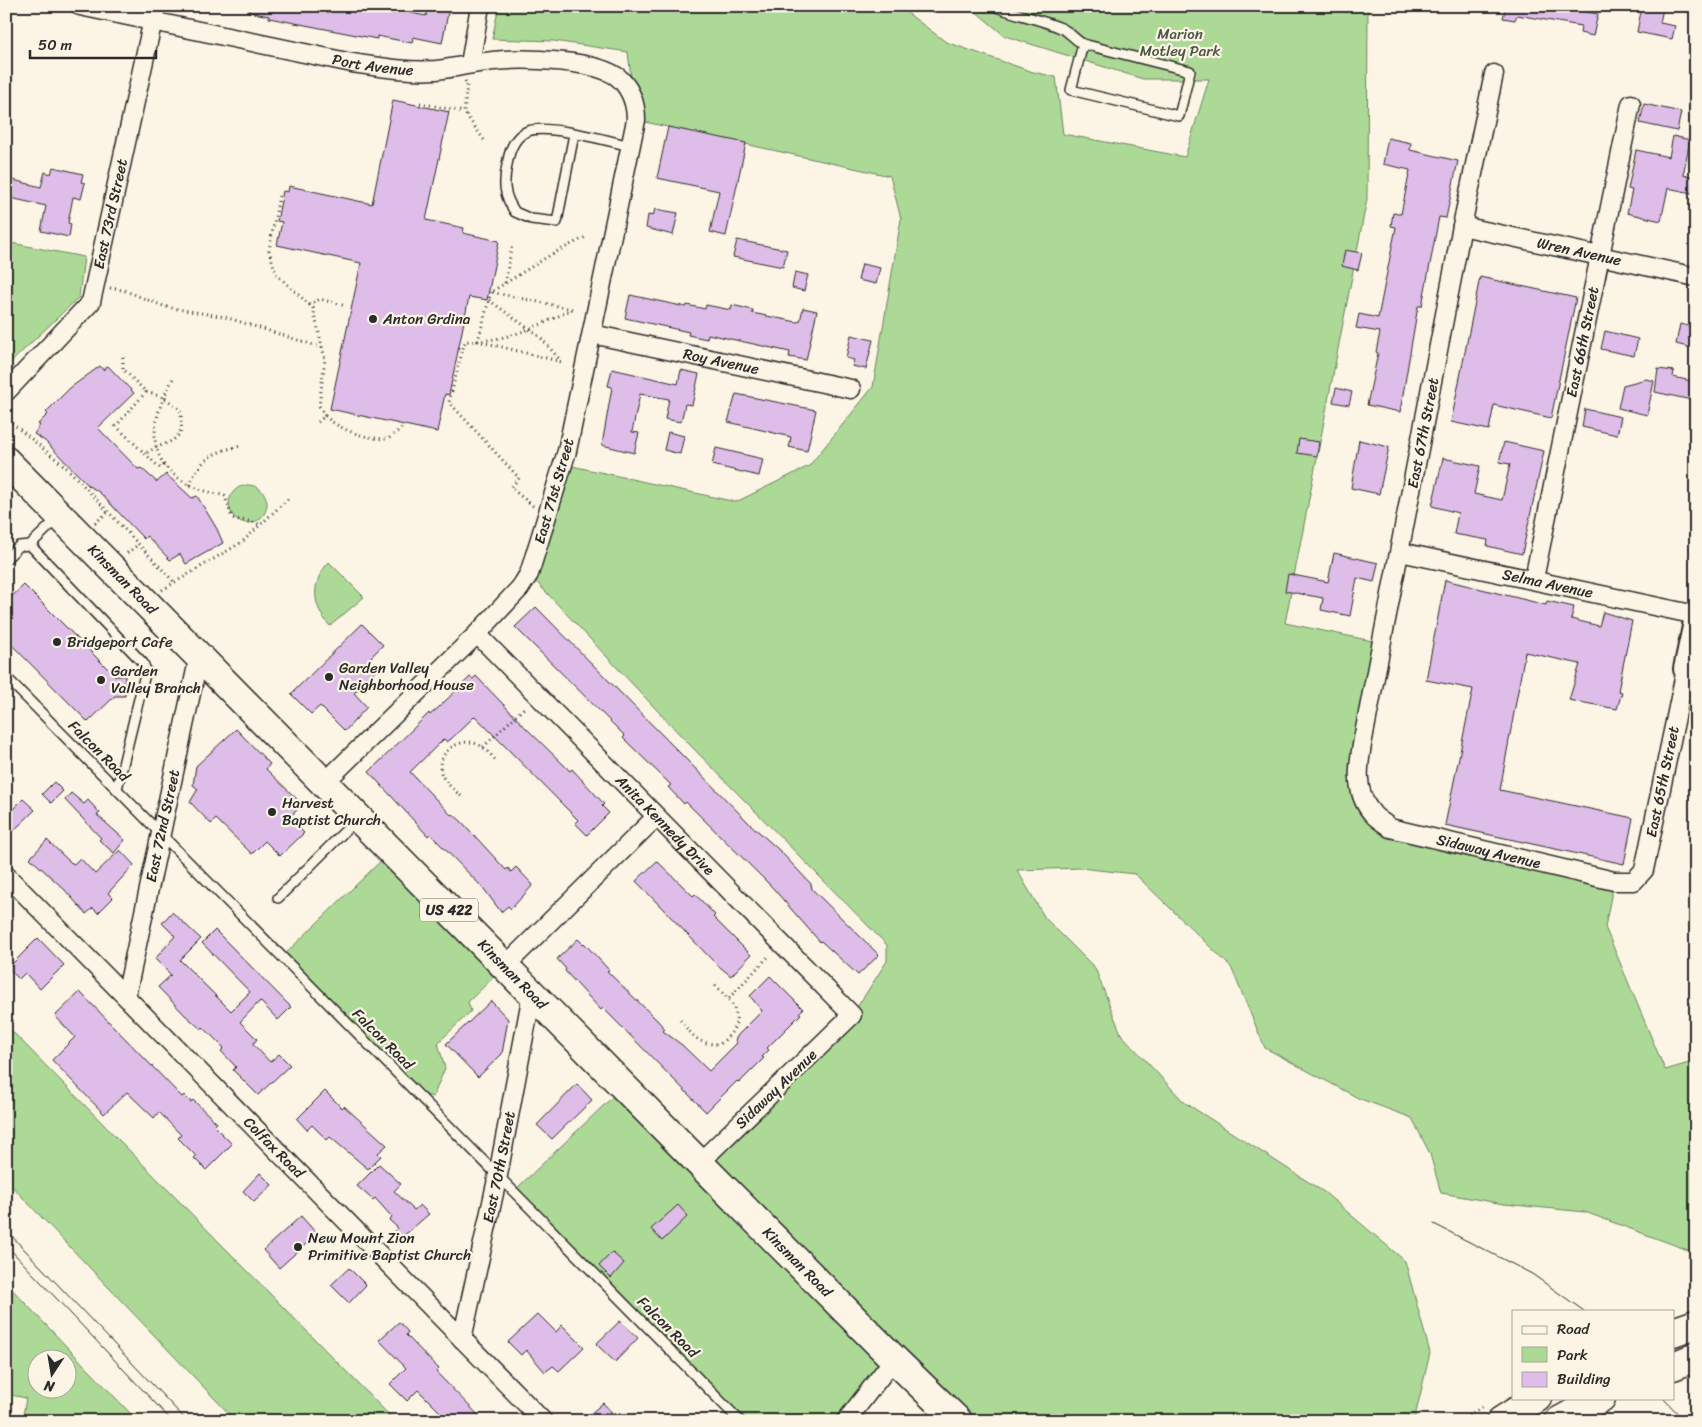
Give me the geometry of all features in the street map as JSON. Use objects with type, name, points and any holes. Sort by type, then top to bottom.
[{"type":"main road","name":"Kinsman Road","points":[[6,461],[699,1163],[958,1421]]},
{"type":"main road","points":[[1674,1332],[1696,1324]]},
{"type":"main road","points":[[1674,1366],[1696,1357]]},
{"type":"main road","points":[[1500,1413],[1532,1400]]},
{"type":"main road","points":[[1559,1421],[1598,1400]]},
{"type":"street","name":"Port Avenue","points":[[80,6],[154,14],[352,63],[394,69],[467,71],[519,60],[558,62],[608,72],[619,78],[629,91],[636,105],[636,120]]},
{"type":"street","points":[[467,71],[480,6]]},
{"type":"street","name":"East 73rd Street","points":[[6,392],[91,302],[154,14]]},
{"type":"street","name":"East 67th Street","points":[[1360,793],[1358,767],[1462,226],[1494,74]]},
{"type":"street","name":"East 66th Street","points":[[1534,579],[1631,104]]},
{"type":"street","name":"East 71st Street","points":[[324,783],[477,634],[520,588],[529,574],[566,451],[636,120]]},
{"type":"street","name":"Wren Avenue","points":[[1462,226],[1696,277]]},
{"type":"street","name":"Roy Avenue","points":[[592,334],[851,389]]},
{"type":"street","name":"Selma Avenue","points":[[1400,552],[1696,614]]},
{"type":"street","name":"East 65th Street","points":[[1634,880],[1644,870],[1691,670],[1696,622]]},
{"type":"street","name":"Anita Kennedy Drive","points":[[477,634],[852,1015]]},
{"type":"street","name":"East 72nd Street","points":[[126,996],[199,656]]},
{"type":"street","name":"Sidaway Avenue","points":[[1360,793],[1372,813],[1390,828],[1614,881],[1634,880]]},
{"type":"street","points":[[505,966],[656,817]]},
{"type":"street","name":"Colfax Road","points":[[6,875],[543,1421]]},
{"type":"street","name":"East 70th Street","points":[[462,1339],[498,1175],[532,994]]},
{"type":"street","name":"Sidaway Avenue","points":[[699,1163],[852,1015]]},
{"type":"street","points":[[846,1421],[894,1359]]},
{"type":"lane","points":[[994,6],[1019,16],[1052,24],[1083,44],[1190,71],[1178,116],[1072,90],[1083,44]]},
{"type":"lane","points":[[574,134],[557,222],[531,219],[515,212],[504,191],[505,176],[513,143],[528,131],[554,131],[574,134],[631,146]]},
{"type":"lane","points":[[6,559],[19,546],[30,545],[60,516]]},
{"type":"lane","points":[[30,545],[143,663],[146,670],[117,789]]},
{"type":"lane","name":"Falcon Road","points":[[6,677],[740,1421]]},
{"type":"lane","points":[[278,898],[358,818]]},
{"type":"path","points":[[467,71],[464,112],[484,140]]},
{"type":"path","points":[[420,103],[464,112]]},
{"type":"path","points":[[280,196],[269,250],[276,274],[313,308],[325,360],[319,406],[334,425],[374,439],[388,439],[402,427]]},
{"type":"path","points":[[478,342],[491,292],[552,254],[588,236]]},
{"type":"path","points":[[505,284],[512,245]]},
{"type":"path","points":[[110,288],[123,290],[166,307],[225,317],[323,348]]},
{"type":"path","points":[[478,342],[531,330],[572,309],[491,292]]},
{"type":"path","points":[[310,305],[320,299],[346,306]]},
{"type":"path","points":[[489,300],[531,330],[562,362],[478,342],[465,341],[449,402],[519,478],[510,488],[533,506]]},
{"type":"path","points":[[123,358],[123,369],[146,392],[163,397],[180,409],[183,422],[177,437],[169,444],[156,446],[145,454]]},
{"type":"path","points":[[173,379],[163,397],[156,420],[156,446],[159,459],[180,480],[225,496],[232,518],[253,521],[260,525]]},
{"type":"path","points":[[146,392],[116,426],[160,468],[164,464]]},
{"type":"path","points":[[318,422],[325,416]]},
{"type":"path","points":[[8,420],[68,468],[175,583]]},
{"type":"path","points":[[190,485],[206,458],[226,448],[241,446]]},
{"type":"path","points":[[162,591],[242,542],[290,497]]},
{"type":"path","points":[[94,523],[108,512]]},
{"type":"path","points":[[125,554],[138,544]]},
{"type":"path","points":[[483,747],[524,708]]},
{"type":"path","points":[[461,796],[446,781],[440,769],[442,759],[449,750],[461,742],[475,743],[483,747],[497,762]]},
{"type":"path","points":[[729,998],[768,957]]},
{"type":"path","points":[[680,1020],[694,1037],[707,1044],[720,1044],[732,1035],[736,1024],[736,1010],[729,998],[715,985]]},
{"type":"path","points":[[1460,1421],[1500,1413]]},
{"type":"green space","name":"Marion Motley Park","points":[[499,6],[898,6],[946,42],[1033,72],[1056,77],[1063,134],[1185,157],[1209,79],[1143,79],[1005,36],[969,6],[1368,6],[1367,199],[1285,623],[1382,643],[1360,793],[1390,828],[1614,881],[1605,927],[1665,1070],[1696,1061],[1696,1253],[1585,1212],[1504,1204],[1441,1193],[1430,1154],[1412,1118],[1358,1098],[1265,1048],[1231,967],[1135,874],[1080,868],[1017,870],[1045,918],[1095,968],[1121,1034],[1184,1102],[1324,1192],[1405,1261],[1430,1353],[1414,1421],[958,1421],[894,1359],[846,1421],[740,1421],[514,1191],[623,1087],[699,1163],[852,1015],[887,961],[887,945],[686,741],[529,574],[563,464],[736,502],[809,466],[873,387],[901,219],[890,176],[636,120],[628,52],[554,41],[492,39]]},
{"type":"green space","points":[[6,242],[84,257],[79,297],[6,367]]},
{"type":"green space","points":[[248,485],[262,490],[267,504],[262,518],[248,523],[234,518],[229,504],[234,490]]},
{"type":"green space","points":[[329,562],[364,597],[330,626],[320,611],[316,594],[319,578]]},
{"type":"green space","points":[[391,851],[505,966],[468,1002],[471,1011],[438,1043],[445,1068],[433,1097],[423,1094],[400,1069],[396,1072],[282,957]]},
{"type":"green space","points":[[6,1025],[395,1421],[236,1421],[6,1180]]},
{"type":"green space","points":[[6,1283],[70,1350],[28,1350],[28,1400],[78,1400],[78,1358],[137,1421],[22,1421],[26,1398],[6,1394]]},
{"type":"building","points":[[250,6],[358,6],[395,14],[396,10],[426,16],[428,6],[449,8],[442,43],[413,37],[412,43],[377,36],[377,39],[269,18],[269,16],[249,12]]},
{"type":"building","points":[[1506,6],[1588,6],[1587,12],[1598,14],[1593,36],[1580,33],[1581,26],[1517,15],[1515,20],[1503,18]]},
{"type":"building","points":[[1642,6],[1663,8],[1660,23],[1675,26],[1672,39],[1637,32]]},
{"type":"building","points":[[393,100],[449,112],[426,220],[464,228],[463,233],[499,241],[487,300],[469,297],[449,395],[445,394],[437,432],[330,409],[361,263],[277,245],[282,222],[277,221],[283,191],[288,192],[289,186],[372,204]]},
{"type":"building","points":[[1644,104],[1681,112],[1677,131],[1640,123]]},
{"type":"building","points":[[668,127],[746,143],[726,236],[710,232],[719,191],[657,178]]},
{"type":"building","points":[[1673,136],[1690,140],[1683,175],[1696,177],[1696,194],[1668,188],[1661,221],[1627,213],[1632,190],[1628,189],[1636,150],[1669,157]]},
{"type":"building","points":[[1388,138],[1411,143],[1410,150],[1458,161],[1446,218],[1439,217],[1422,306],[1418,306],[1400,412],[1367,405],[1378,353],[1376,352],[1380,332],[1356,328],[1359,314],[1378,318],[1396,227],[1391,226],[1393,213],[1401,214],[1410,170],[1383,164]]},
{"type":"building","points":[[53,167],[83,174],[81,182],[85,183],[81,199],[73,197],[68,223],[71,224],[69,237],[41,231],[46,206],[6,197],[9,179],[41,187],[45,172],[51,174]]},
{"type":"building","points":[[655,209],[678,213],[673,235],[646,228],[648,215],[653,216]]},
{"type":"building","points":[[737,240],[787,250],[783,267],[733,257]]},
{"type":"building","points":[[1345,250],[1362,253],[1358,270],[1342,266]]},
{"type":"building","points":[[862,264],[880,268],[876,284],[858,280]]},
{"type":"building","points":[[795,272],[808,275],[804,291],[792,288]]},
{"type":"building","points":[[1480,277],[1576,298],[1551,418],[1494,405],[1489,430],[1451,422]]},
{"type":"building","points":[[630,295],[686,307],[687,305],[705,309],[706,305],[731,310],[732,305],[753,310],[752,313],[797,322],[800,321],[803,308],[817,311],[806,360],[789,357],[790,352],[708,334],[707,339],[688,335],[689,332],[625,318]]},
{"type":"building","points":[[1680,324],[1696,328],[1696,349],[1676,344]]},
{"type":"building","points":[[1605,331],[1638,339],[1634,356],[1601,349]]},
{"type":"building","points":[[851,335],[873,340],[866,369],[852,366],[854,360],[846,358]]},
{"type":"building","points":[[100,366],[103,370],[108,366],[134,393],[98,428],[138,469],[141,468],[157,482],[166,474],[192,498],[197,496],[217,529],[223,543],[186,564],[180,554],[170,560],[147,536],[144,539],[99,492],[89,486],[45,441],[34,434],[40,425],[38,424],[48,414],[46,412],[70,388]]},
{"type":"building","points":[[612,369],[678,384],[681,370],[699,374],[692,405],[685,404],[681,422],[665,419],[669,399],[640,394],[632,432],[639,433],[634,453],[602,445],[612,387],[608,386]]},
{"type":"building","points":[[1658,369],[1674,371],[1673,377],[1696,382],[1696,401],[1655,392]]},
{"type":"building","points":[[1646,379],[1654,381],[1647,415],[1618,408],[1623,385]]},
{"type":"building","points":[[1336,388],[1352,392],[1349,405],[1333,402]]},
{"type":"building","points":[[736,394],[816,410],[807,451],[789,447],[791,437],[728,422]]},
{"type":"building","points":[[1585,409],[1621,417],[1617,435],[1582,427]]},
{"type":"building","points":[[668,432],[684,436],[680,454],[664,450]]},
{"type":"building","points":[[1299,439],[1319,442],[1317,456],[1297,453]]},
{"type":"building","points":[[1359,440],[1389,447],[1379,494],[1351,488]]},
{"type":"building","points":[[1504,442],[1544,451],[1522,554],[1487,546],[1488,540],[1454,534],[1458,513],[1432,506],[1443,458],[1480,466],[1474,494],[1502,500],[1510,464],[1499,462]]},
{"type":"building","points":[[716,448],[763,459],[759,476],[712,465]]},
{"type":"building","points":[[1334,553],[1378,563],[1374,582],[1357,578],[1350,616],[1321,610],[1323,598],[1285,591],[1288,574],[1328,582]]},
{"type":"building","points":[[1445,580],[1546,605],[1547,601],[1574,607],[1571,619],[1599,626],[1603,612],[1632,621],[1618,691],[1622,692],[1617,709],[1569,700],[1580,664],[1525,652],[1500,790],[1633,818],[1624,864],[1445,825],[1473,689],[1426,680]]},
{"type":"building","points":[[24,585],[115,676],[125,676],[125,696],[115,696],[88,722],[6,639],[6,602]]},
{"type":"building","points":[[536,607],[750,824],[779,850],[811,884],[812,889],[879,955],[858,975],[820,942],[771,886],[686,802],[684,804],[668,787],[671,785],[623,738],[625,736],[515,627]]},
{"type":"building","name":"Garden Valley Neighborhood House","points":[[362,624],[383,645],[369,659],[377,669],[354,693],[367,707],[345,731],[320,706],[311,714],[291,694]]},
{"type":"building","points":[[476,676],[570,771],[572,769],[604,804],[602,806],[609,813],[587,835],[575,823],[578,820],[475,716],[447,742],[444,739],[410,772],[451,815],[453,814],[462,822],[506,870],[508,868],[511,872],[516,867],[533,885],[511,909],[508,906],[501,912],[484,889],[430,834],[428,836],[369,772],[429,713],[430,715],[470,677],[473,679]]},
{"type":"building","points":[[236,729],[270,764],[266,769],[303,805],[289,817],[304,833],[280,856],[265,841],[252,854],[216,819],[211,824],[190,802],[198,789],[193,785],[196,766]]},
{"type":"building","points":[[54,782],[63,791],[51,803],[42,794]]},
{"type":"building","points":[[71,793],[84,804],[88,800],[100,813],[97,815],[125,840],[114,853],[99,840],[101,838],[65,800]]},
{"type":"building","points":[[23,799],[35,810],[6,838],[6,816]]},
{"type":"building","points":[[47,840],[70,862],[74,864],[80,858],[95,874],[120,850],[134,865],[108,893],[113,898],[98,913],[93,908],[86,914],[64,889],[30,858]]},
{"type":"building","points":[[657,861],[693,896],[695,894],[715,915],[713,917],[751,955],[731,976],[715,963],[636,881]]},
{"type":"building","points":[[172,912],[201,939],[180,960],[231,1011],[250,992],[202,943],[215,930],[291,1007],[278,1020],[260,1001],[240,1022],[257,1039],[253,1044],[270,1062],[279,1054],[290,1065],[258,1095],[233,1070],[236,1067],[221,1051],[224,1048],[203,1027],[201,1029],[185,1015],[158,987],[171,975],[155,959],[175,936],[162,923]]},
{"type":"building","points":[[38,938],[64,965],[40,989],[25,973],[19,979],[8,968]]},
{"type":"building","points":[[578,939],[609,970],[607,971],[657,1020],[665,1029],[663,1031],[682,1045],[709,1071],[737,1043],[735,1040],[738,1035],[762,1011],[750,996],[770,976],[803,1009],[799,1013],[801,1014],[767,1048],[769,1050],[762,1057],[764,1058],[739,1083],[737,1081],[706,1112],[603,1008],[601,1010],[565,971],[566,969],[557,959]]},
{"type":"building","points":[[80,992],[182,1097],[184,1095],[191,1102],[193,1100],[217,1123],[214,1126],[232,1144],[206,1170],[194,1158],[196,1156],[178,1138],[181,1135],[159,1112],[154,1118],[127,1092],[104,1114],[52,1060],[75,1037],[55,1016]]},
{"type":"building","points":[[491,1001],[508,1019],[502,1054],[478,1077],[446,1044]]},
{"type":"building","points":[[577,1084],[592,1100],[552,1139],[537,1125]]},
{"type":"building","points":[[325,1091],[342,1108],[344,1106],[387,1145],[378,1153],[381,1156],[368,1169],[330,1137],[327,1140],[312,1125],[307,1130],[297,1119]]},
{"type":"building","points":[[379,1164],[401,1184],[394,1191],[414,1210],[420,1205],[429,1214],[400,1239],[394,1232],[398,1228],[389,1220],[392,1217],[375,1198],[373,1200],[357,1186]]},
{"type":"building","points":[[260,1173],[272,1185],[254,1202],[243,1191]]},
{"type":"building","points":[[678,1205],[688,1216],[662,1241],[651,1229]]},
{"type":"building","points":[[301,1216],[317,1234],[279,1268],[263,1250]]},
{"type":"building","points":[[612,1252],[624,1263],[611,1278],[599,1266]]},
{"type":"building","points":[[349,1268],[366,1285],[349,1303],[331,1285]]},
{"type":"building","points":[[538,1314],[556,1332],[562,1325],[584,1347],[559,1371],[553,1366],[545,1372],[526,1350],[521,1355],[508,1342]]},
{"type":"building","points":[[620,1321],[638,1338],[615,1362],[596,1344]]},
{"type":"building","points":[[399,1322],[408,1332],[406,1335],[439,1369],[436,1372],[484,1421],[449,1421],[418,1390],[407,1401],[390,1384],[406,1368],[379,1340]]},
{"type":"building","points":[[603,1403],[620,1421],[582,1421]]},
{"type":"tram line","points":[[1434,1224],[1532,1274],[1583,1310]]},
{"type":"tram line","points":[[6,1230],[187,1421]]},
{"type":"tram line","points":[[6,1245],[172,1421]]},
{"type":"tram line","points":[[1665,1400],[1685,1421]]},
{"type":"place","name":"Anton Grdina","points":[[373,319]]},
{"type":"place","name":"Bridgeport Cafe","points":[[57,642]]},
{"type":"place","name":"Garden Valley Neighborhood House","points":[[329,677]]},
{"type":"place","name":"Garden Valley Branch","points":[[101,680]]},
{"type":"place","name":"Harvest Baptist Church","points":[[272,812]]},
{"type":"place","name":"New Mount Zion Primitive Baptist Church","points":[[298,1247]]}]
